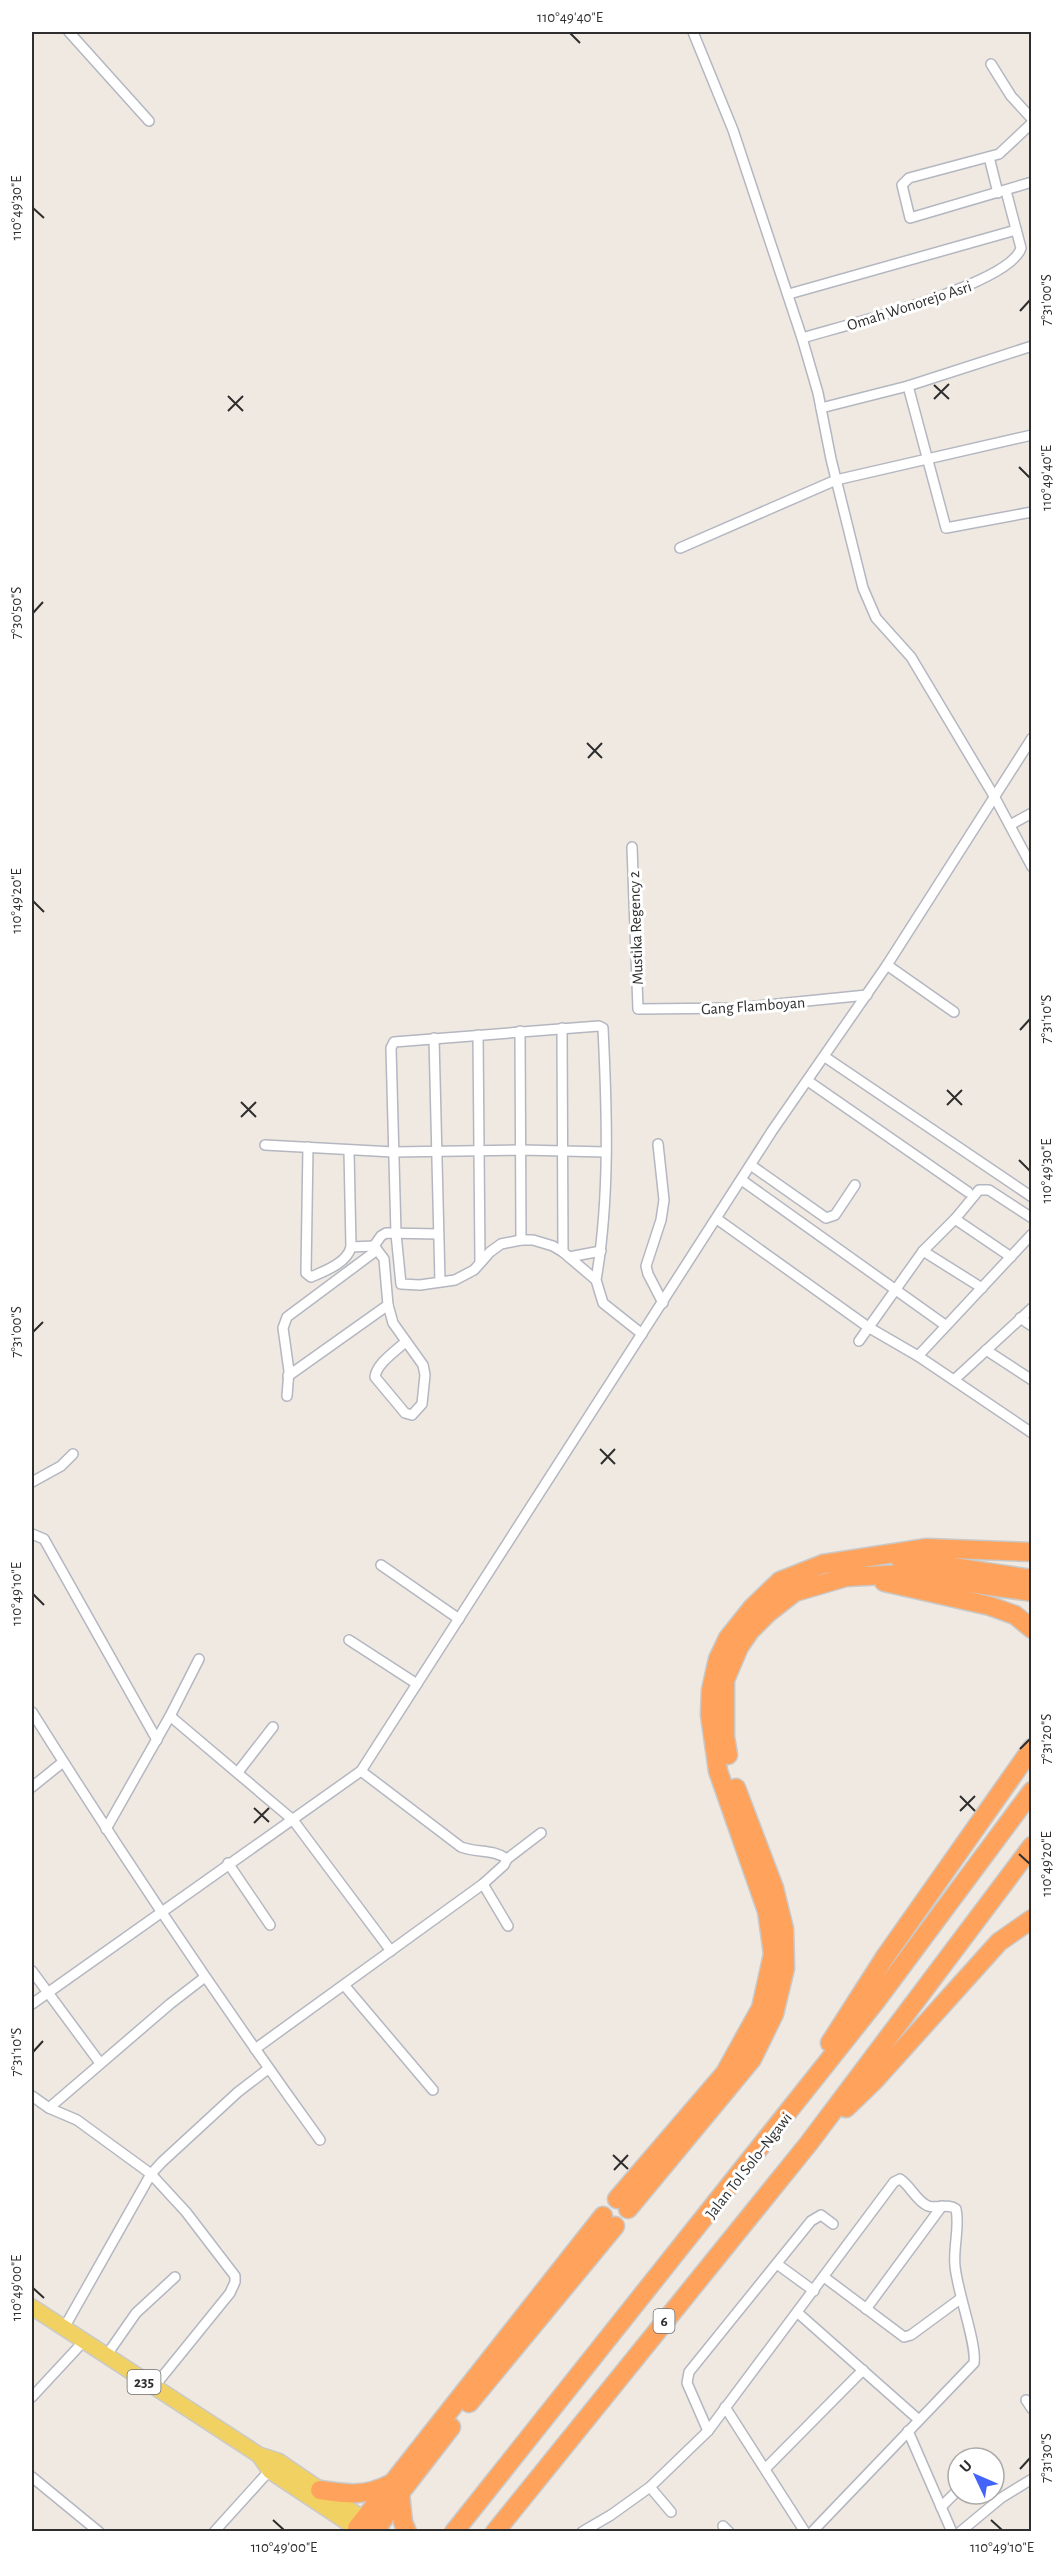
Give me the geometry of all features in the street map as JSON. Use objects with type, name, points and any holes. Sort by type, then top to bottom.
[{"type":"highway","points":[[1032,1552],[927,1548],[823,1564],[780,1581],[752,1608],[728,1638],[718,1659],[711,1690],[710,1715],[718,1771],[766,1911],[773,1954],[762,2008],[725,2073],[623,2204],[752,2059],[774,2014],[785,1968],[784,1929],[774,1888],[730,1772],[725,1737],[725,1680],[750,1631],[795,1592],[846,1577],[904,1574],[1032,1592]]},
{"type":"highway","points":[[878,1556],[1032,1579]]},
{"type":"highway","points":[[863,1577],[990,1606],[1015,1615],[1032,1629]]},
{"type":"highway","points":[[771,2135],[885,1957],[1032,1748]]},
{"type":"highway","name":"Jalan Tol Solo–Ngawi","points":[[454,2532],[876,2001],[1032,1791]]},
{"type":"highway","name":"Jalan Tol Solo–Ngawi","points":[[495,2532],[809,2143],[1032,1846]]},
{"type":"highway","points":[[809,2143],[874,2081],[999,1942],[1032,1919]]},
{"type":"highway","points":[[370,2528],[396,2488],[465,2409],[609,2221]]},
{"type":"highway","points":[[307,2486],[362,2495],[396,2488]]},
{"type":"highway","points":[[396,2488],[407,2532]]},
{"type":"main road","name":"235","points":[[32,2307],[370,2528]]},
{"type":"street","points":[[69,32],[149,121]]},
{"type":"street","points":[[693,32],[733,130],[789,294],[821,408],[863,588],[876,618],[910,657],[994,796],[1032,867]]},
{"type":"street","points":[[992,64],[1011,96],[1032,119]]},
{"type":"street","points":[[1032,123],[1006,148],[989,157],[906,180],[902,185],[910,218],[1032,182]]},
{"type":"street","name":"Omah Wonorejo Asri","points":[[802,338],[953,292],[980,281],[1019,253],[1016,230],[989,157]]},
{"type":"street","points":[[789,294],[1016,230]]},
{"type":"street","points":[[821,408],[908,386],[1032,346]]},
{"type":"street","points":[[908,386],[946,528],[1032,512]]},
{"type":"street","points":[[680,548],[836,480],[1032,435]]},
{"type":"street","points":[[32,2004],[361,1771],[752,1166],[772,1131],[887,965],[1032,738]]},
{"type":"street","points":[[1010,825],[1032,813]]},
{"type":"street","name":"Mustika Regency 2","points":[[632,847],[638,1009]]},
{"type":"street","points":[[887,965],[954,1012]]},
{"type":"street","name":"Gang Flamboyan","points":[[638,1009],[738,1008],[867,995]]},
{"type":"street","points":[[596,1280],[566,1254],[544,1243],[521,1240],[501,1244],[462,1278],[420,1285],[401,1284],[396,1234],[391,1045],[399,1040],[562,1028],[599,1026],[603,1028],[606,1152],[601,1251],[596,1280],[603,1303],[610,1311],[642,1334]]},
{"type":"street","points":[[562,1028],[566,1254]]},
{"type":"street","points":[[520,1031],[521,1240]]},
{"type":"street","points":[[478,1035],[480,1263]]},
{"type":"street","points":[[434,1038],[440,1282]]},
{"type":"street","points":[[825,1057],[1032,1197]]},
{"type":"street","points":[[808,1082],[968,1192]]},
{"type":"street","points":[[658,1144],[664,1200],[661,1220],[646,1266],[663,1303]]},
{"type":"street","points":[[265,1145],[393,1152],[564,1150],[606,1152]]},
{"type":"street","points":[[308,1147],[306,1273],[311,1277],[328,1270],[347,1256],[351,1247],[349,1150]]},
{"type":"street","points":[[752,1166],[826,1218],[835,1215],[855,1185]]},
{"type":"street","points":[[742,1181],[945,1325]]},
{"type":"street","points":[[859,1341],[922,1251],[955,1219],[975,1192],[990,1190],[1032,1218]]},
{"type":"street","points":[[717,1219],[868,1327],[918,1356],[1032,1433]]},
{"type":"street","points":[[955,1219],[1011,1257]]},
{"type":"street","points":[[287,1396],[288,1376],[283,1328],[287,1317],[375,1248],[381,1236],[387,1233],[438,1234]]},
{"type":"street","points":[[918,1356],[1032,1234]]},
{"type":"street","points":[[351,1247],[375,1248],[384,1259],[388,1305],[393,1323],[423,1365],[422,1404],[412,1415],[405,1413],[375,1377],[380,1365],[405,1342]]},
{"type":"street","points":[[566,1254],[601,1251]]},
{"type":"street","points":[[922,1251],[982,1288]]},
{"type":"street","points":[[288,1376],[388,1305]]},
{"type":"street","points":[[954,1380],[1032,1308]]},
{"type":"street","points":[[1020,1318],[1032,1326]]},
{"type":"street","points":[[986,1350],[1032,1380]]},
{"type":"street","points":[[32,1482],[61,1466],[73,1454]]},
{"type":"street","points":[[32,1533],[44,1539],[157,1740]]},
{"type":"street","points":[[381,1565],[459,1619]]},
{"type":"street","points":[[349,1640],[417,1684]]},
{"type":"street","points":[[106,1829],[157,1740],[199,1659]]},
{"type":"street","points":[[32,1712],[106,1829],[205,1977],[320,2140]]},
{"type":"street","points":[[170,1716],[293,1820],[391,1951]]},
{"type":"street","points":[[238,1772],[273,1727]]},
{"type":"street","points":[[32,1787],[63,1762]]},
{"type":"street","points":[[361,1771],[461,1847],[472,1851],[496,1852],[507,1859]]},
{"type":"street","points":[[255,2049],[483,1884],[504,1865],[507,1859],[541,1833]]},
{"type":"street","points":[[228,1863],[270,1925]]},
{"type":"street","points":[[483,1884],[508,1926]]},
{"type":"street","points":[[32,1971],[100,2063]]},
{"type":"street","points":[[49,2108],[205,1977]]},
{"type":"street","points":[[344,1985],[433,2090]]},
{"type":"street","points":[[64,2328],[151,2174],[238,2092],[268,2068]]},
{"type":"street","points":[[32,2096],[49,2108],[77,2120],[151,2174],[186,2212],[236,2279],[230,2293],[153,2388]]},
{"type":"street","points":[[582,2532],[611,2515],[650,2487],[708,2431],[897,2180],[904,2181],[921,2202],[930,2206],[954,2207],[957,2215],[954,2264],[960,2299],[975,2353],[974,2363],[812,2532]]},
{"type":"street","points":[[866,2309],[942,2206]]},
{"type":"street","points":[[708,2431],[687,2378],[816,2216],[821,2215],[833,2224]]},
{"type":"street","points":[[777,2264],[814,2291]]},
{"type":"street","points":[[105,2356],[136,2313],[175,2277]]},
{"type":"street","points":[[824,2277],[904,2337],[908,2337],[960,2299]]},
{"type":"street","points":[[798,2313],[919,2420]]},
{"type":"street","points":[[32,2397],[84,2342]]},
{"type":"street","points":[[766,2468],[863,2370]]},
{"type":"street","points":[[1026,2400],[1032,2409]]},
{"type":"street","points":[[725,2407],[805,2532]]},
{"type":"street","points":[[908,2431],[952,2532]]},
{"type":"street","points":[[214,2532],[274,2466]]},
{"type":"street","points":[[32,2476],[99,2532]]},
{"type":"street","points":[[960,2532],[1001,2498],[1032,2479]]},
{"type":"street","points":[[650,2487],[671,2512]]},
{"type":"street","points":[[941,2507],[946,2502]]}]
